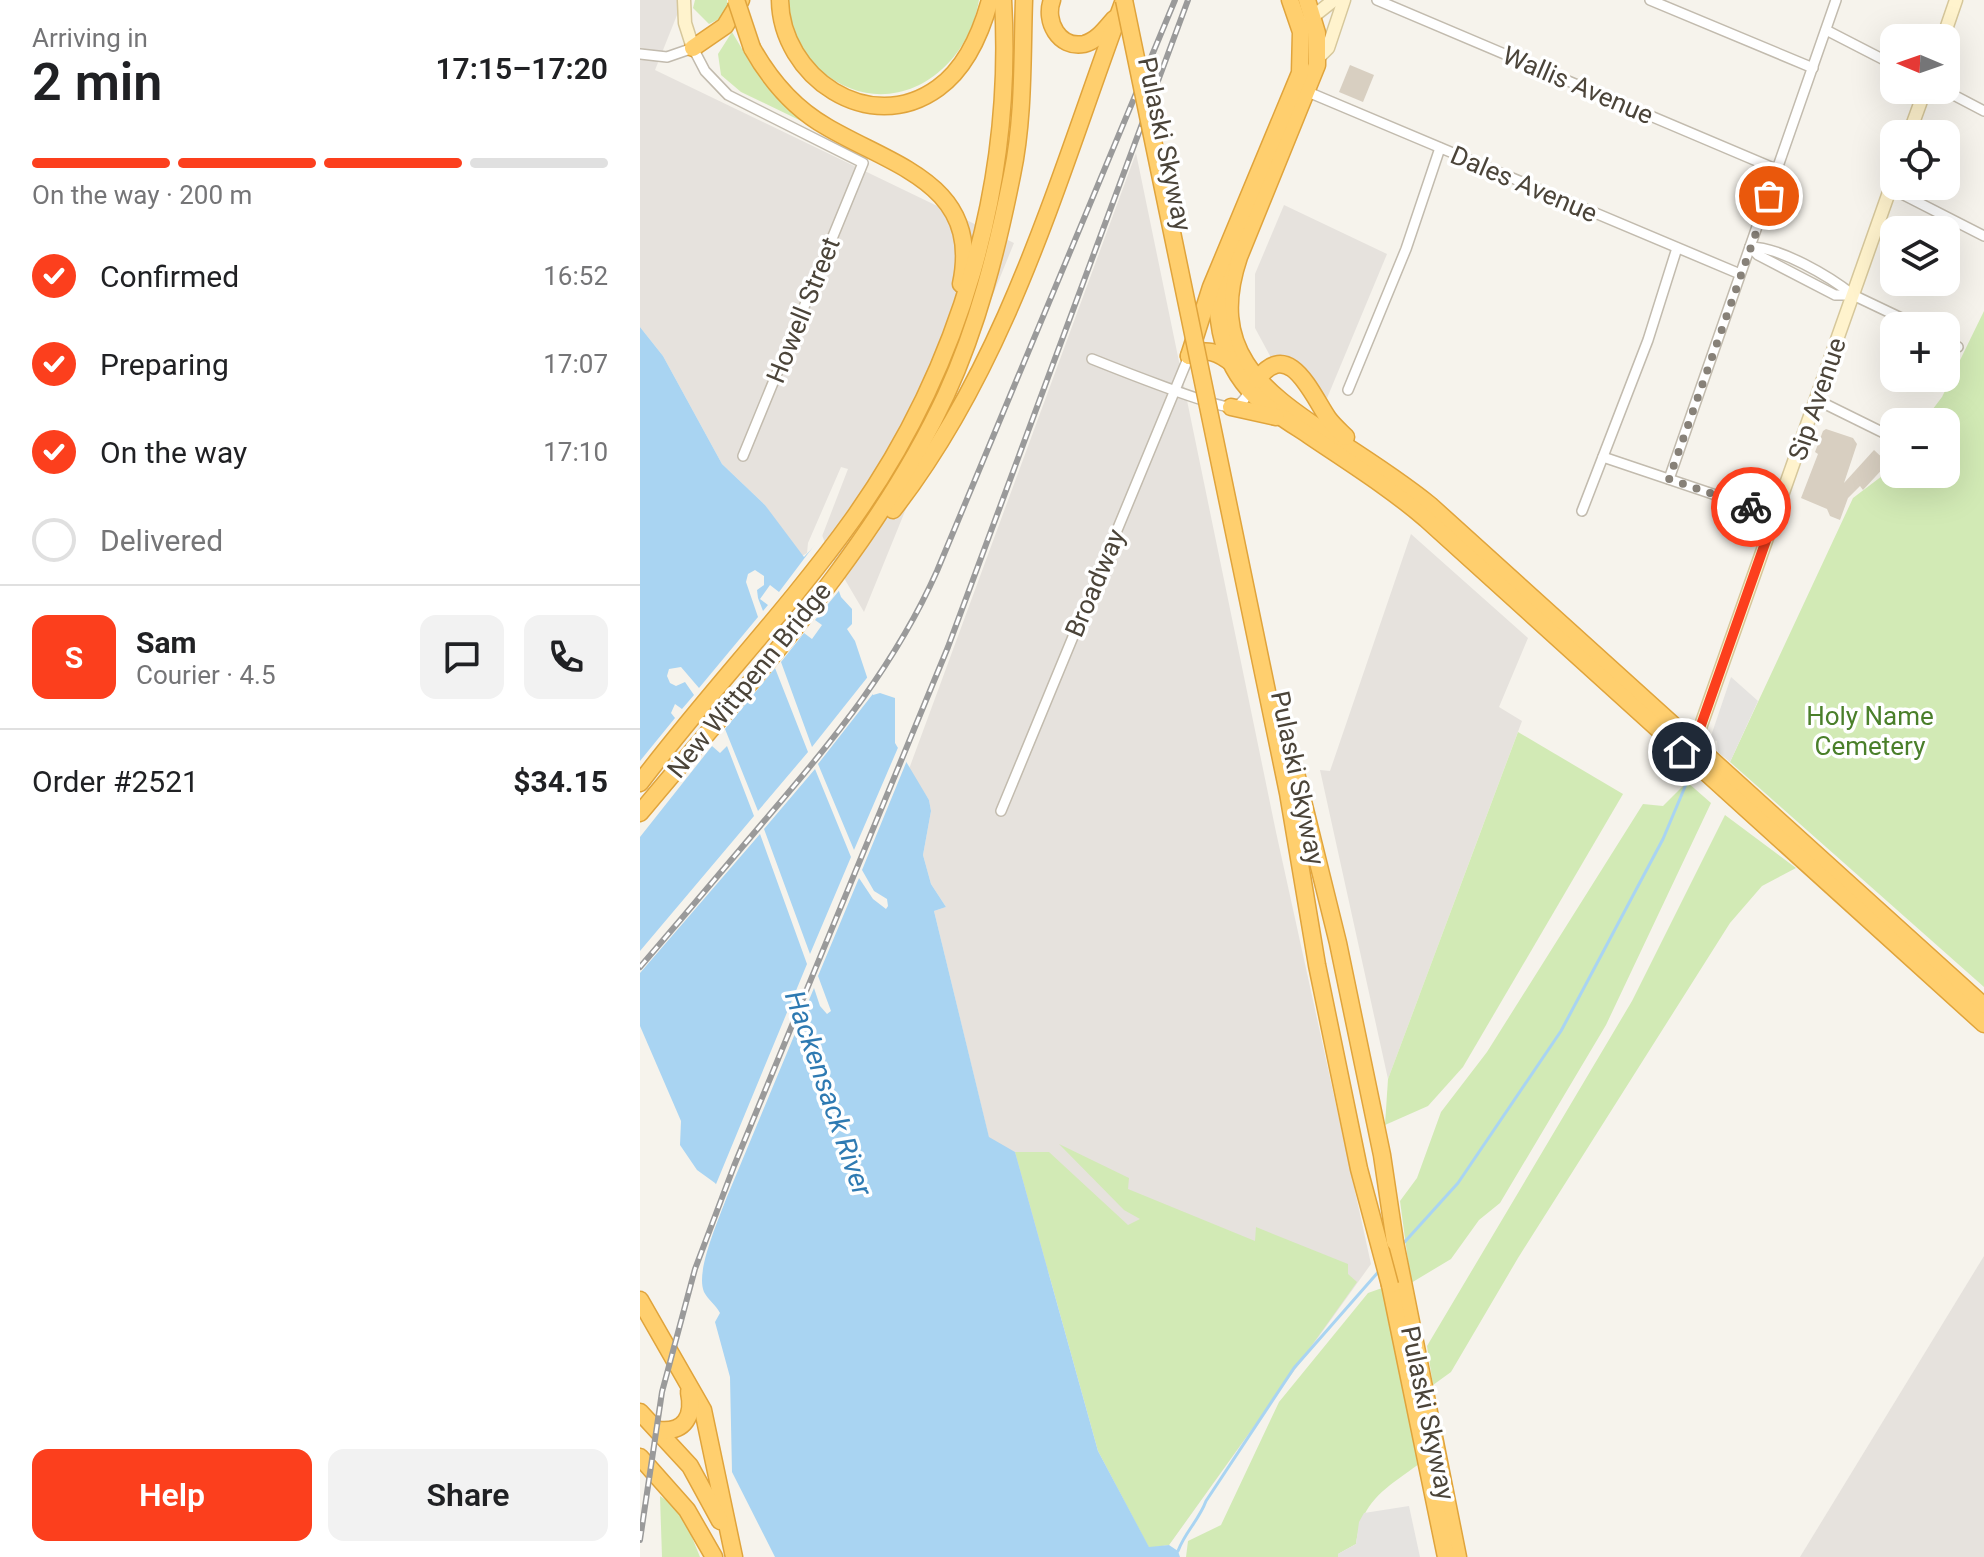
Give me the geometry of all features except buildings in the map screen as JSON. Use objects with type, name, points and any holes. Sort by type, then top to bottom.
[{"type":"highway","points":[[693,48],[725,26],[738,0]]},
{"type":"highway","points":[[738,0],[752,48],[775,82],[805,112],[827,127],[915,172],[935,189],[952,212],[959,230],[963,271],[950,335]]},
{"type":"highway","points":[[780,0],[790,46],[810,75],[847,99],[884,105],[924,96],[951,77],[971,49],[990,0]]},
{"type":"highway","points":[[1052,0],[1050,18],[1056,33],[1065,41],[1076,44],[1086,44],[1099,36],[1122,5]]},
{"type":"highway","name":"Pulaski Skyway","points":[[1136,0],[1299,791],[1338,943],[1388,1188],[1403,1295],[1458,1557]]},
{"type":"highway","points":[[1290,0],[1310,23]]},
{"type":"highway","points":[[1307,0],[1318,58],[1308,92],[1243,247],[1232,281],[1230,311],[1233,333],[1253,385],[1376,465],[1445,518],[1984,1024]]},
{"type":"highway","points":[[830,582],[862,549],[904,496],[958,414],[999,333],[1122,5]]},
{"type":"highway","name":"Pulaski Skyway","points":[[1122,5],[1288,793],[1320,980],[1361,1178],[1390,1285],[1446,1557]]},
{"type":"highway","points":[[950,335],[972,276],[993,187],[1013,6]]},
{"type":"highway","name":"New Wittpenn Bridge","points":[[640,813],[830,582],[899,482],[947,393],[984,293],[1012,175],[1019,118],[1013,6]]},
{"type":"highway","points":[[1189,356],[1206,299],[1298,81],[1310,23]]},
{"type":"highway","points":[[1224,258],[1219,277],[1218,309],[1222,334],[1233,364]]},
{"type":"highway","name":"New Wittpenn Bridge","points":[[642,779],[841,534],[903,439],[950,335]]},
{"type":"highway","points":[[1189,356],[1200,351],[1211,351],[1233,364],[1286,419],[1402,499],[1984,1006]]},
{"type":"highway","points":[[1253,385],[1265,371],[1276,365],[1297,371],[1331,422],[1376,465]]},
{"type":"highway","points":[[1231,407],[1286,419]]},
{"type":"highway","points":[[640,1300],[688,1382],[706,1422],[731,1557]]},
{"type":"highway","points":[[658,1430],[674,1430],[688,1421],[692,1408],[688,1382]]},
{"type":"highway","points":[[640,1412],[685,1460],[705,1489],[731,1557]]},
{"type":"highway","points":[[640,1447],[675,1488],[714,1557]]},
{"type":"highway","points":[[640,1457],[687,1510]]},
{"type":"street","points":[[640,54],[667,57],[693,48],[685,23],[684,0]]},
{"type":"street","points":[[1310,23],[1334,0]]},
{"type":"street","points":[[1318,58],[1328,48],[1344,0]]},
{"type":"street","name":"Wallis Avenue","points":[[1377,0],[1778,170]]},
{"type":"street","points":[[1650,0],[1813,68]]},
{"type":"street","points":[[1669,479],[1836,0]]},
{"type":"street","points":[[1948,24],[1956,0]]},
{"type":"street","points":[[1310,23],[1332,23],[1341,15]]},
{"type":"street","points":[[1826,30],[1880,58]]},
{"type":"street","name":"Howell Street","points":[[693,48],[705,71],[728,95],[863,163],[743,456]]},
{"type":"street","name":"Dales Avenue","points":[[1308,92],[1740,274]]},
{"type":"street","points":[[1960,98],[1984,111]]},
{"type":"street","points":[[1348,390],[1406,249],[1440,148]]},
{"type":"street","name":"Sip Avenue","points":[[1687,746],[1700,728],[1886,200]]},
{"type":"street","points":[[1922,200],[1984,236]]},
{"type":"street","points":[[1750,247],[1758,255],[1835,295],[1853,295],[1889,312]]},
{"type":"street","points":[[1582,511],[1648,340],[1677,248]]},
{"type":"street","name":"Broadway","points":[[1001,811],[1189,356]]},
{"type":"street","points":[[1092,359],[1231,407],[1238,405],[1253,385]]},
{"type":"street","points":[[1817,400],[1880,431]]},
{"type":"street","points":[[1603,457],[1775,515]]},
{"type":"shaded area","points":[[640,0],[683,0],[655,70],[1014,243],[864,612],[821,539],[848,469],[841,467],[808,543],[807,553],[799,558],[765,505],[722,464],[663,356],[640,327]]},
{"type":"shaded area","points":[[1136,153],[1276,832],[1371,1264],[1169,1545],[989,1138],[934,911],[946,907],[931,884],[923,855],[931,811],[929,800],[909,769]]},
{"type":"shaded area","points":[[1284,205],[1387,254],[1325,403],[1276,367],[1255,328],[1255,274]]},
{"type":"shaded area","points":[[1411,534],[1528,638],[1499,707],[1522,721],[1388,1079],[1320,770],[1330,771]]},
{"type":"shaded area","points":[[1731,677],[1758,701],[1730,762],[1718,752],[1717,741],[1710,739]]},
{"type":"shaded area","points":[[1984,1256],[1984,1557],[1800,1557]]},
{"type":"shaded area","points":[[1409,1506],[1420,1557],[1338,1557],[1338,1554],[1356,1544],[1359,1522],[1364,1513]]},
{"type":"green space","points":[[695,0],[727,0],[729,14],[709,24],[693,8]]},
{"type":"green space","points":[[787,0],[979,0],[971,27],[958,51],[940,71],[919,85],[896,93],[871,94],[845,86],[812,62],[793,36]]},
{"type":"green space","points":[[732,32],[751,64],[780,99],[824,132],[741,92],[721,75],[718,54]]},
{"type":"green space","name":"Holy Name Cemetery","points":[[1984,311],[1984,987],[1730,762],[1853,498],[1880,478],[1880,488],[1960,488],[1960,408],[1934,408],[1944,392],[1960,392],[1960,360]]},
{"type":"green space","points":[[1518,732],[1623,794],[1463,1067],[1428,1106],[1385,1125],[1388,1079]]},
{"type":"green space","points":[[1687,782],[1711,803],[1606,1025],[1500,1203],[1479,1220],[1451,1259],[1411,1283],[1400,1201],[1417,1178],[1441,1112],[1487,1052],[1643,804],[1663,806]]},
{"type":"green space","points":[[1725,815],[1796,868],[1762,886],[1730,923],[1518,1258],[1451,1372],[1433,1385],[1427,1346],[1632,1001]]},
{"type":"green space","points":[[1059,1144],[1129,1178],[1128,1189],[1255,1241],[1256,1227],[1348,1264],[1348,1274],[1357,1282],[1169,1545],[1149,1548],[1098,1451],[1015,1152],[1049,1152],[1128,1225],[1140,1219],[1124,1210]]},
{"type":"green space","points":[[1382,1288],[1419,1464],[1377,1497],[1364,1516],[1356,1544],[1338,1554],[1338,1557],[1186,1557],[1188,1541],[1221,1525],[1279,1402],[1368,1293]]},
{"type":"green space","points":[[660,1496],[681,1510],[700,1557],[662,1557]]},
{"type":"water","name":"Hackensack River","points":[[640,327],[663,356],[722,464],[765,505],[804,557],[821,539],[841,597],[852,609],[852,624],[847,629],[855,641],[873,695],[880,693],[895,698],[895,743],[929,800],[931,811],[923,855],[931,884],[946,907],[934,911],[989,1137],[1015,1152],[1098,1451],[1149,1547],[1169,1545],[1178,1551],[1180,1557],[775,1557],[732,1472],[730,1377],[715,1322],[720,1313],[704,1292],[702,1283],[705,1259],[726,1198],[715,1183],[697,1170],[680,1145],[681,1121],[640,1026]]},
{"type":"pier","points":[[822,535],[842,587],[815,620],[822,625],[812,639],[804,633],[781,662],[812,747],[870,674],[876,690],[818,764],[854,850],[900,743],[908,758],[862,870],[874,891],[887,899],[888,906],[886,909],[873,899],[859,878],[818,976],[831,1011],[827,1014],[820,1006],[814,988],[714,1228],[698,1275],[722,1199],[714,1189],[807,964],[760,834],[640,973],[640,951],[754,816],[727,746],[720,753],[712,746],[640,837],[640,761],[675,718],[671,713],[675,704],[682,709],[694,695],[685,682],[676,686],[670,683],[667,676],[669,669],[681,667],[699,688],[758,617],[746,582],[748,574],[755,570],[764,576],[764,585],[757,590],[763,611],[768,605],[760,599],[770,585],[779,592]],"holes":[[[775,668],[808,752],[758,811],[725,729]],[[815,769],[851,857],[810,954],[764,829]]]},
{"type":"waterway","points":[[1401,1246],[1458,1183],[1561,1031],[1663,839],[1687,782]]},
{"type":"waterway","points":[[1178,1551],[1206,1501],[1294,1368],[1380,1270]]},
{"type":"railway","points":[[640,967],[841,727],[884,668],[921,605],[1175,0]]},
{"type":"railway","points":[[640,1540],[662,1392],[695,1269],[734,1166],[948,647],[1188,0]]},
{"type":"way so far","points":[[1751,507],[1669,479],[1769,196]]},
{"type":"route","points":[[1682,752],[1700,728],[1775,515],[1751,507]]}]
